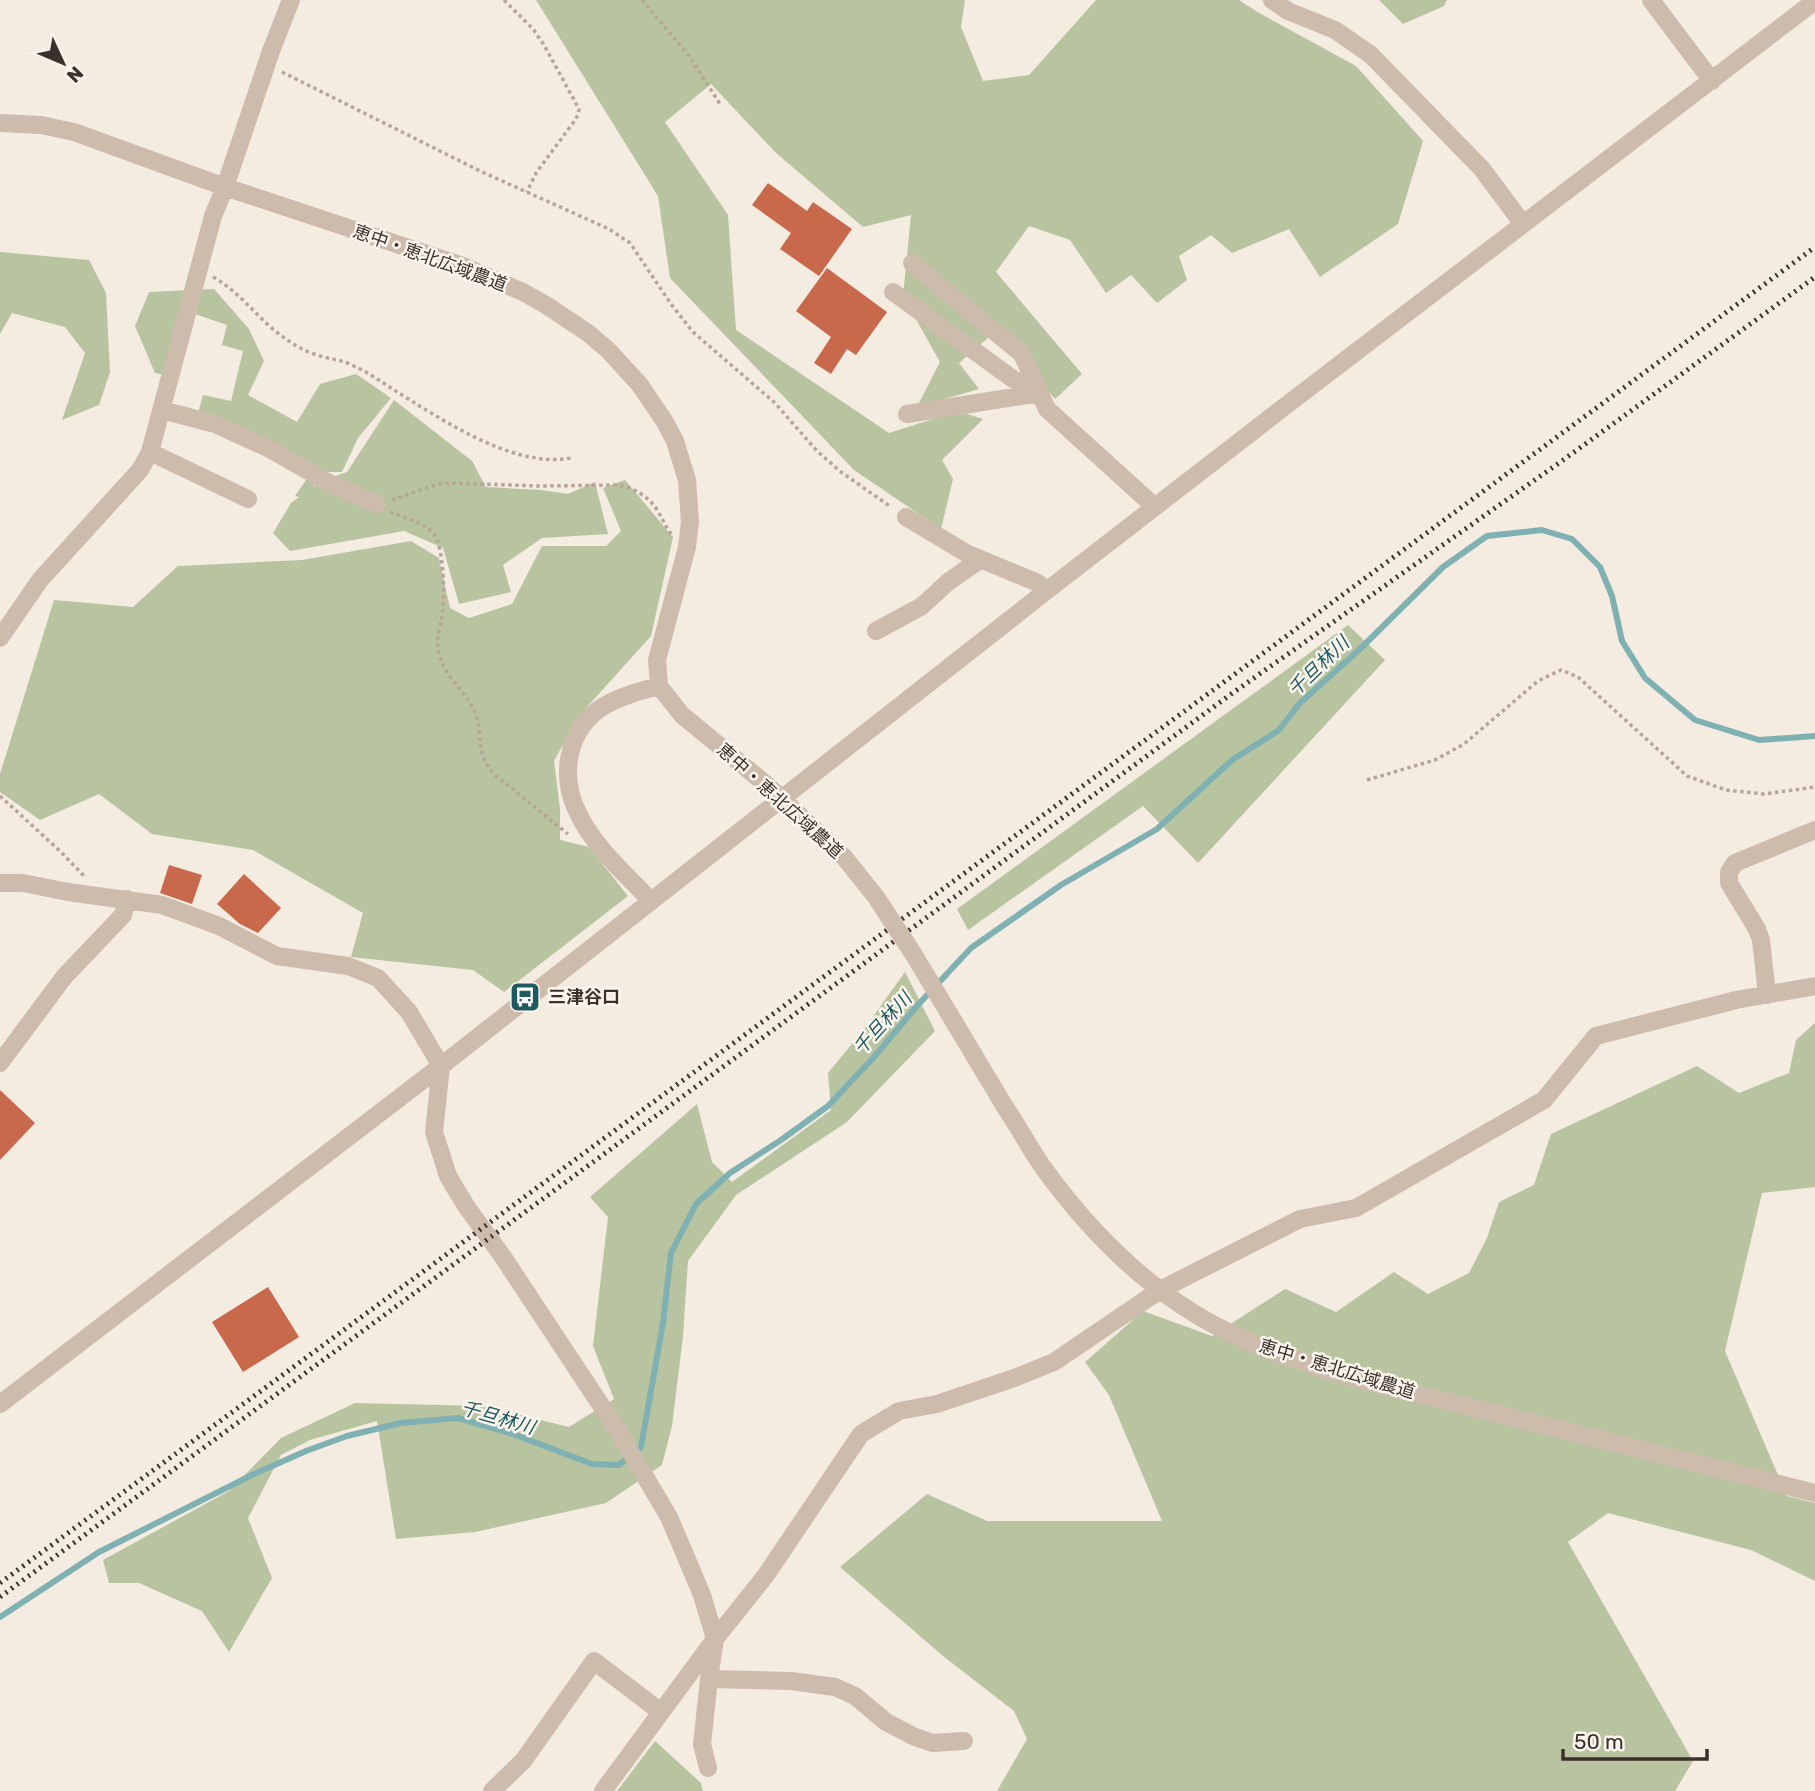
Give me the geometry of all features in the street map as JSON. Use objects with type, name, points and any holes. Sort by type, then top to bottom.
[{"type":"street","points":[[0,638],[40,580],[140,470],[150,452],[213,216],[291,0]]},
{"type":"street","points":[[1272,0],[1287,11],[1335,30],[1371,55],[1482,169],[1523,224]]},
{"type":"street","points":[[1651,0],[1712,81]]},
{"type":"street","points":[[0,1404],[441,1066],[1045,592],[1815,1]]},
{"type":"street","name":"恵中・恵北広域農道","points":[[0,123],[41,125],[74,132],[225,187],[463,266],[546,305],[608,350],[654,403],[675,441],[687,480],[690,522],[657,660],[659,686],[682,715],[768,786],[844,857],[876,897],[914,955],[1041,1163],[1107,1245],[1160,1290],[1196,1315],[1238,1337],[1286,1357],[1357,1379],[1815,1493]]},
{"type":"street","points":[[912,263],[1022,354],[1047,409],[1155,507]]},
{"type":"street","points":[[893,292],[1013,379],[1040,393]]},
{"type":"street","points":[[907,414],[1040,393]]},
{"type":"street","points":[[162,410],[215,424],[268,448],[331,484],[377,504]]},
{"type":"street","points":[[150,452],[248,499]]},
{"type":"street","points":[[906,517],[966,553],[1038,583],[1045,592]]},
{"type":"street","points":[[876,631],[922,606],[948,582],[981,559]]},
{"type":"street","points":[[651,901],[596,842],[579,816],[570,792],[567,772],[576,738],[586,722],[602,708],[624,696],[659,686]]},
{"type":"street","points":[[1767,995],[1761,940],[1728,883],[1729,872],[1735,863],[1815,830]]},
{"type":"street","points":[[0,883],[23,883],[162,905],[219,926],[277,956],[348,966],[378,978],[409,1012],[441,1066],[434,1132],[448,1176],[618,1431],[669,1517],[702,1595],[715,1639],[702,1744],[708,1768]]},
{"type":"street","points":[[0,1063],[64,977],[123,915],[127,900]]},
{"type":"street","points":[[603,1791],[715,1639],[766,1575],[862,1434],[899,1411],[937,1404],[1054,1362],[1160,1290],[1300,1219],[1356,1208],[1544,1100],[1596,1036],[1736,1000],[1815,986]]},
{"type":"street","points":[[492,1791],[523,1762],[594,1661],[661,1712]]},
{"type":"street","points":[[709,1679],[791,1681],[835,1687],[855,1696],[886,1722],[915,1737],[933,1743],[964,1741]]},
{"type":"path","points":[[504,0],[533,29],[579,109],[573,123],[536,173],[527,192]]},
{"type":"path","points":[[642,0],[690,57],[720,104]]},
{"type":"path","points":[[268,65],[467,164],[609,229],[630,243],[693,332],[775,403],[817,451],[841,472],[906,517]]},
{"type":"path","points":[[200,270],[241,296],[261,318],[299,348],[357,367],[443,421],[527,457],[557,460],[571,458]]},
{"type":"path","points":[[592,834],[579,839],[570,836],[485,764],[477,716],[471,704],[453,683],[438,652],[445,589],[437,540],[424,526],[380,508],[377,504],[438,484],[618,485],[642,494],[658,511],[672,536],[687,540]]},
{"type":"path","points":[[1367,780],[1435,760],[1464,744],[1538,681],[1560,670],[1578,677],[1687,776],[1726,790],[1764,794],[1815,788]]},
{"type":"path","points":[[0,796],[61,852],[94,887],[93,895]]},
{"type":"green space","points":[[536,0],[965,0],[961,27],[983,81],[1029,75],[1096,0],[1239,0],[1356,66],[1423,141],[1398,224],[1320,277],[1289,229],[1232,253],[1211,235],[1179,256],[1187,280],[1157,303],[1131,275],[1106,293],[1070,240],[1029,226],[996,272],[1082,374],[1055,399],[997,330],[959,363],[979,389],[917,407],[940,362],[903,296],[911,215],[863,227],[776,153],[711,84],[665,122],[728,215],[736,330],[889,433],[958,411],[983,419],[942,460],[953,479],[941,529],[854,470],[670,278],[658,196]]},
{"type":"green space","points":[[1379,0],[1447,0],[1444,6],[1403,24]]},
{"type":"green space","points":[[0,252],[89,260],[106,293],[110,372],[99,405],[62,420],[85,353],[65,327],[12,313],[0,334]]},
{"type":"green space","points":[[214,289],[249,329],[264,361],[248,395],[297,422],[320,384],[356,374],[391,398],[358,438],[342,472],[321,472],[313,487],[323,480],[347,472],[394,400],[472,461],[486,487],[568,494],[595,482],[608,534],[542,538],[503,565],[511,592],[459,604],[443,548],[404,531],[290,551],[273,533],[291,503],[299,497],[295,496],[314,468],[198,413],[203,395],[231,401],[243,351],[222,345],[227,325],[186,311],[169,376],[155,373],[135,326],[149,292]]},
{"type":"green space","points":[[625,480],[673,537],[651,636],[578,717],[554,761],[560,808],[560,840],[589,847],[628,896],[504,992],[473,970],[351,957],[363,913],[253,850],[152,834],[99,794],[40,820],[0,792],[0,774],[54,600],[133,607],[178,566],[302,560],[411,541],[439,558],[450,608],[469,618],[512,604],[542,546],[606,546],[621,531],[603,488]]},
{"type":"green space","points":[[1348,625],[1385,660],[1198,863],[1143,806],[968,930],[957,909]]},
{"type":"green space","points":[[905,972],[935,1031],[847,1122],[736,1195],[688,1261],[683,1336],[672,1426],[662,1465],[606,1503],[475,1532],[396,1539],[377,1421],[310,1440],[281,1455],[248,1518],[272,1578],[229,1652],[202,1611],[139,1583],[109,1583],[103,1560],[229,1491],[281,1438],[355,1403],[483,1406],[569,1427],[614,1399],[593,1346],[608,1217],[590,1197],[697,1104],[712,1162],[732,1182],[831,1110],[828,1073],[865,1028]]},
{"type":"green space","points":[[1815,1023],[1815,1187],[1762,1193],[1725,1351],[1787,1496],[1815,1503],[1815,1581],[1751,1550],[1608,1513],[1568,1542],[1693,1761],[1675,1791],[997,1791],[1027,1739],[1014,1711],[943,1656],[840,1567],[927,1494],[987,1521],[1162,1521],[1109,1395],[1085,1362],[1143,1311],[1212,1336],[1285,1289],[1336,1312],[1394,1272],[1428,1294],[1469,1273],[1487,1238],[1499,1202],[1534,1185],[1551,1134],[1697,1066],[1739,1093],[1789,1073],[1796,1040]]},
{"type":"green space","points":[[655,1741],[701,1783],[703,1791],[617,1791]]},
{"type":"building","points":[[768,183],[807,211],[813,202],[852,229],[819,276],[780,249],[791,233],[752,205]]},
{"type":"building","points":[[827,268],[887,312],[856,355],[847,349],[831,374],[814,363],[831,337],[796,311]]},
{"type":"building","points":[[169,865],[202,875],[192,904],[160,893]]},
{"type":"building","points":[[244,874],[281,908],[258,933],[240,924],[217,904]]},
{"type":"building","points":[[0,1090],[35,1123],[0,1160]]},
{"type":"building","points":[[268,1287],[299,1337],[243,1372],[212,1322]]},
{"type":"waterway","name":"千旦林川","points":[[0,1617],[99,1552],[254,1474],[347,1436],[401,1423],[458,1418],[513,1434],[592,1464],[619,1465],[641,1447],[663,1323],[671,1253],[696,1204],[730,1173],[828,1106],[971,948],[1061,885],[1157,829],[1232,760],[1278,731],[1300,703],[1361,648],[1443,567],[1487,536],[1542,530],[1572,539],[1600,567],[1612,596],[1622,641],[1645,678],[1695,720],[1759,740],[1815,736]]},
{"type":"railway","points":[[0,1583],[1815,247]]},
{"type":"railway","points":[[0,1597],[1234,692],[1566,458],[1815,277]]},
{"type":"place","name":"三津谷口","points":[[525,997]]}]
